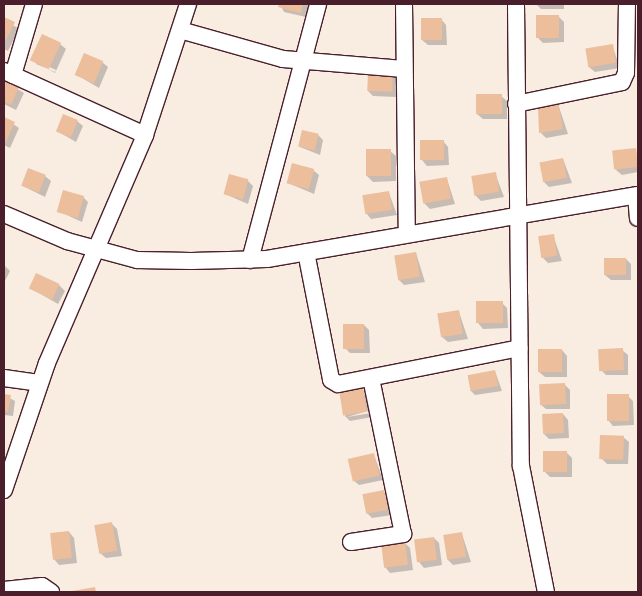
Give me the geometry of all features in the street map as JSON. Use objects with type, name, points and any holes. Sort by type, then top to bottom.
[{"type":"street","points":[[34,4],[8,73],[145,135]]},
{"type":"street","points":[[5,480],[40,383],[145,135],[188,4]]},
{"type":"street","points":[[250,260],[318,4]]},
{"type":"street","points":[[404,4],[407,234]]},
{"type":"street","points":[[516,4],[516,215],[523,490],[546,592]]},
{"type":"street","points":[[516,104],[622,82],[626,73],[627,4]]},
{"type":"street","points":[[180,30],[303,60],[404,69]]},
{"type":"street","points":[[4,214],[97,250],[137,260],[250,260],[637,196],[638,218]]},
{"type":"street","points":[[306,252],[331,380],[338,384],[519,348]]},
{"type":"street","points":[[4,378],[40,383]]},
{"type":"street","points":[[351,542],[403,534],[371,378]]},
{"type":"street","points":[[4,590],[42,586],[51,592]]},
{"type":"building","points":[[279,4],[303,4],[301,13],[278,7]]},
{"type":"building","points":[[536,15],[559,15],[559,38],[536,38]]},
{"type":"building","points":[[4,17],[15,22],[4,44]]},
{"type":"building","points":[[421,18],[442,18],[442,40],[421,40]]},
{"type":"building","points":[[42,34],[61,43],[49,69],[30,60]]},
{"type":"building","points":[[613,44],[616,63],[588,67],[585,48]]},
{"type":"building","points":[[84,53],[103,61],[94,83],[75,75]]},
{"type":"building","points":[[368,71],[393,72],[392,92],[367,91]]},
{"type":"building","points":[[4,79],[19,87],[11,105],[4,102]]},
{"type":"building","points":[[476,94],[502,94],[502,114],[476,114]]},
{"type":"building","points":[[558,102],[563,129],[539,133],[538,106]]},
{"type":"building","points":[[63,114],[78,120],[71,138],[56,132]]},
{"type":"building","points":[[4,117],[15,122],[4,146]]},
{"type":"building","points":[[302,130],[319,134],[315,150],[298,147]]},
{"type":"building","points":[[420,140],[444,140],[444,160],[420,160]]},
{"type":"building","points":[[636,148],[638,167],[614,169],[612,151]]},
{"type":"building","points":[[366,149],[391,149],[391,176],[366,176]]},
{"type":"building","points":[[563,158],[567,178],[543,182],[539,163]]},
{"type":"building","points":[[292,163],[314,169],[309,189],[287,183]]},
{"type":"building","points":[[28,168],[46,175],[39,193],[21,186]]},
{"type":"building","points":[[496,172],[499,192],[474,196],[471,176]]},
{"type":"building","points":[[229,174],[248,179],[243,199],[224,194]]},
{"type":"building","points":[[447,177],[451,199],[423,204],[419,182]]},
{"type":"building","points":[[63,190],[84,196],[78,218],[57,212]]},
{"type":"building","points":[[389,191],[392,210],[365,214],[362,195]]},
{"type":"building","points":[[554,234],[557,256],[541,258],[538,236]]},
{"type":"building","points":[[416,252],[420,277],[398,280],[394,255]]},
{"type":"building","points":[[604,258],[626,258],[626,275],[604,275]]},
{"type":"building","points":[[36,273],[60,284],[52,299],[29,288]]},
{"type":"building","points":[[476,301],[503,301],[503,323],[476,323]]},
{"type":"building","points":[[459,310],[463,334],[441,337],[437,313]]},
{"type":"building","points":[[343,324],[364,324],[364,349],[343,349]]},
{"type":"building","points":[[623,348],[624,370],[599,371],[598,349]]},
{"type":"building","points":[[538,349],[562,349],[562,372],[538,372]]},
{"type":"building","points":[[495,370],[498,386],[471,391],[468,375]]},
{"type":"building","points":[[565,383],[566,404],[540,405],[539,384]]},
{"type":"building","points":[[363,388],[367,412],[343,415],[339,392]]},
{"type":"building","points":[[4,394],[11,395],[8,412],[4,411]]},
{"type":"building","points":[[607,394],[629,394],[629,421],[607,421]]},
{"type":"building","points":[[563,413],[564,433],[543,434],[542,414]]},
{"type":"building","points":[[600,435],[624,436],[623,460],[599,459]]},
{"type":"building","points":[[543,451],[567,451],[567,472],[543,472]]},
{"type":"building","points":[[374,453],[379,475],[353,481],[348,459]]},
{"type":"building","points":[[384,490],[388,510],[366,514],[362,494]]},
{"type":"building","points":[[112,522],[117,551],[99,554],[94,525]]},
{"type":"building","points":[[69,531],[72,558],[53,560],[50,533]]},
{"type":"building","points":[[462,532],[466,557],[447,560],[443,535]]},
{"type":"building","points":[[434,537],[437,560],[417,562],[414,539]]},
{"type":"building","points":[[405,541],[408,565],[384,568],[381,544]]},
{"type":"building","points":[[95,587],[96,592],[72,592],[72,591]]}]
